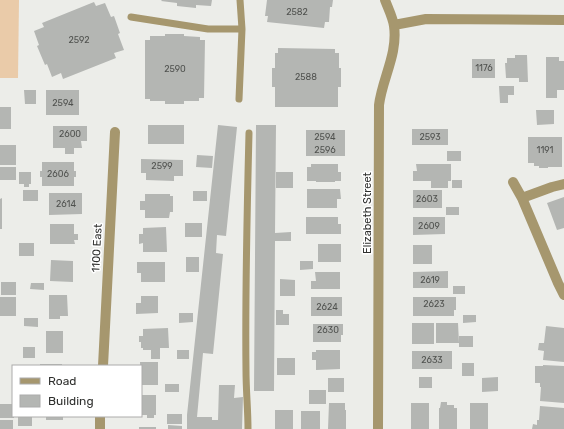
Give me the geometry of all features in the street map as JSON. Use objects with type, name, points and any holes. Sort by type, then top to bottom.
[{"type":"street","name":"Elizabeth Street","points":[[378,429],[379,105],[395,35],[394,25],[385,0]]},
{"type":"street","points":[[394,25],[426,19],[564,20]]},
{"type":"street","name":"1100 East","points":[[103,365],[115,132]]},
{"type":"street","points":[[514,182],[564,295]]},
{"type":"street","points":[[522,198],[552,186],[564,184]]},
{"type":"street","points":[[100,417],[100,429]]},
{"type":"lane","points":[[239,99],[242,29],[240,0]]},
{"type":"lane","points":[[131,17],[208,29],[242,29]]},
{"type":"lane","points":[[248,429],[246,311],[249,132]]},
{"type":"shaded area","points":[[0,0],[19,0],[18,78],[0,78]]},
{"type":"building","points":[[212,0],[211,6],[196,5],[196,8],[177,6],[177,3],[161,1]]},
{"type":"building","points":[[267,0],[333,0],[332,7],[330,7],[329,22],[325,22],[324,28],[267,22],[268,16],[265,16]]},
{"type":"building","points":[[94,2],[96,6],[105,3],[111,17],[114,16],[120,33],[118,34],[124,50],[114,53],[116,58],[63,79],[61,73],[52,77],[37,46],[39,45],[34,31],[44,27],[42,23]]},
{"type":"building","points":[[165,34],[184,34],[184,36],[200,37],[200,40],[205,40],[204,98],[199,98],[199,101],[184,101],[184,104],[165,104],[165,101],[150,101],[150,99],[145,99],[145,40],[150,40],[150,36],[165,36]]},
{"type":"building","points":[[278,48],[335,49],[335,53],[339,53],[339,68],[341,68],[341,87],[338,87],[338,107],[275,107],[275,87],[272,87],[272,68],[275,68],[275,53],[278,53]]},
{"type":"building","points":[[515,55],[527,55],[528,82],[519,82],[519,78],[506,78],[505,63],[507,63],[507,58],[515,58]]},
{"type":"building","points":[[546,57],[559,57],[559,61],[564,61],[564,90],[557,90],[557,98],[546,98]]},
{"type":"building","points":[[472,59],[495,59],[495,78],[472,78]]},
{"type":"building","points":[[499,86],[514,86],[514,95],[508,95],[508,103],[500,103]]},
{"type":"building","points":[[24,90],[36,90],[36,104],[25,104]]},
{"type":"building","points":[[46,90],[79,90],[79,115],[46,115]]},
{"type":"building","points":[[0,107],[11,107],[11,129],[0,129]]},
{"type":"building","points":[[536,110],[554,110],[554,124],[537,125]]},
{"type":"building","points":[[148,125],[184,125],[184,144],[148,144]]},
{"type":"building","points":[[218,125],[237,127],[226,236],[217,235],[216,253],[223,254],[213,354],[203,353],[197,417],[212,417],[212,420],[218,420],[219,385],[235,385],[234,398],[243,397],[242,429],[187,429],[187,415]]},
{"type":"building","points":[[256,125],[276,125],[275,233],[291,232],[291,241],[275,241],[274,391],[254,391]]},
{"type":"building","points":[[53,126],[87,126],[87,141],[81,141],[82,148],[74,148],[74,154],[65,154],[65,148],[53,148]]},
{"type":"building","points":[[412,129],[448,129],[448,145],[412,145]]},
{"type":"building","points":[[306,130],[345,130],[345,156],[306,156]]},
{"type":"building","points":[[528,137],[562,137],[562,167],[539,168],[539,166],[534,166],[534,163],[528,163]]},
{"type":"building","points":[[0,145],[16,145],[16,165],[0,165]]},
{"type":"building","points":[[447,151],[461,151],[461,161],[447,161]]},
{"type":"building","points":[[197,155],[213,156],[212,168],[196,167]]},
{"type":"building","points":[[141,159],[183,160],[183,176],[174,176],[174,181],[146,180],[146,173],[141,173]]},
{"type":"building","points":[[42,162],[74,162],[76,177],[74,177],[74,186],[42,186],[40,171],[42,171]]},
{"type":"building","points":[[311,164],[338,164],[338,172],[341,172],[341,181],[307,181],[307,167],[311,167]]},
{"type":"building","points":[[416,164],[451,164],[451,181],[448,181],[448,188],[431,188],[431,181],[413,181],[413,171],[417,171]]},
{"type":"building","points":[[0,167],[16,167],[16,180],[0,180]]},
{"type":"building","points":[[19,172],[31,172],[31,184],[29,184],[29,187],[24,187],[24,184],[19,184]]},
{"type":"building","points":[[276,172],[293,172],[293,188],[276,188]]},
{"type":"building","points":[[452,180],[462,180],[462,188],[452,188]]},
{"type":"building","points":[[307,189],[340,189],[341,199],[337,199],[337,208],[307,208]]},
{"type":"building","points":[[23,190],[38,190],[38,201],[23,201]]},
{"type":"building","points":[[413,190],[442,190],[442,208],[413,208]]},
{"type":"building","points":[[193,191],[207,191],[207,201],[193,201]]},
{"type":"building","points":[[49,193],[82,193],[82,214],[49,215]]},
{"type":"building","points":[[145,194],[170,194],[170,196],[173,196],[173,212],[170,212],[169,218],[145,218],[145,210],[140,210],[140,201],[145,201]]},
{"type":"building","points":[[564,197],[564,228],[557,230],[547,203]]},
{"type":"building","points":[[2,198],[2,229],[0,229],[0,199]]},
{"type":"building","points":[[446,207],[459,207],[459,215],[446,215]]},
{"type":"building","points":[[306,217],[338,217],[338,224],[341,224],[341,234],[306,234]]},
{"type":"building","points":[[413,217],[445,217],[445,234],[413,235]]},
{"type":"building","points":[[185,223],[202,223],[202,237],[185,237]]},
{"type":"building","points":[[50,224],[74,224],[74,234],[78,234],[78,240],[74,240],[75,244],[50,244]]},
{"type":"building","points":[[166,227],[167,252],[143,252],[143,243],[139,244],[139,234],[143,234],[143,228]]},
{"type":"building","points":[[19,243],[34,243],[34,256],[19,256]]},
{"type":"building","points":[[318,244],[341,244],[341,262],[318,262]]},
{"type":"building","points":[[413,245],[432,245],[432,264],[413,264]]},
{"type":"building","points":[[186,257],[199,257],[199,272],[186,272]]},
{"type":"building","points":[[51,260],[73,261],[73,282],[50,281]]},
{"type":"building","points":[[300,261],[313,261],[313,269],[300,270]]},
{"type":"building","points":[[137,262],[165,262],[165,282],[141,282],[141,273],[137,273]]},
{"type":"building","points":[[448,271],[448,288],[413,288],[413,272]]},
{"type":"building","points":[[315,272],[340,272],[340,289],[311,289],[311,281],[316,281]]},
{"type":"building","points":[[280,279],[295,280],[295,296],[280,296]]},
{"type":"building","points":[[1,282],[16,282],[16,295],[1,295]]},
{"type":"building","points":[[31,283],[44,283],[44,290],[30,289]]},
{"type":"building","points":[[453,286],[465,286],[465,294],[453,294]]},
{"type":"building","points":[[49,295],[67,295],[68,316],[60,316],[60,319],[49,319]]},
{"type":"building","points":[[141,296],[158,296],[158,313],[136,314],[136,303],[141,303]]},
{"type":"building","points":[[0,297],[16,297],[16,316],[0,316]]},
{"type":"building","points":[[311,297],[342,297],[342,316],[311,316]]},
{"type":"building","points":[[413,297],[456,297],[456,310],[454,310],[454,316],[413,316]]},
{"type":"building","points":[[276,310],[283,310],[283,314],[289,314],[289,325],[276,325]]},
{"type":"building","points":[[179,313],[193,313],[193,322],[179,323]]},
{"type":"building","points":[[463,315],[476,315],[476,322],[463,323]]},
{"type":"building","points":[[24,318],[38,318],[38,327],[24,326]]},
{"type":"building","points":[[412,323],[434,323],[434,344],[412,344]]},
{"type":"building","points":[[436,323],[458,323],[459,343],[436,343]]},
{"type":"building","points":[[313,324],[343,324],[343,335],[341,335],[341,342],[313,342]]},
{"type":"building","points":[[546,326],[564,328],[564,362],[543,360],[544,351],[538,350],[539,343],[544,343]]},
{"type":"building","points":[[168,328],[169,348],[160,348],[160,359],[151,359],[151,350],[143,350],[143,348],[141,348],[139,336],[143,336],[143,329]]},
{"type":"building","points":[[46,331],[63,331],[63,353],[46,353]]},
{"type":"building","points":[[459,336],[473,336],[473,347],[459,347]]},
{"type":"building","points":[[23,347],[35,347],[35,358],[23,358]]},
{"type":"building","points":[[177,350],[189,350],[189,359],[177,359]]},
{"type":"building","points":[[316,350],[340,350],[340,369],[316,370],[316,360],[312,360],[312,352],[316,352]]},
{"type":"building","points":[[412,351],[452,351],[452,369],[412,369]]},
{"type":"building","points":[[277,358],[295,358],[295,375],[277,375]]},
{"type":"building","points":[[140,362],[158,362],[158,385],[142,385],[142,365],[140,365]]},
{"type":"building","points":[[462,363],[474,363],[474,376],[462,376]]},
{"type":"building","points":[[40,364],[62,364],[62,365]]},
{"type":"building","points":[[535,366],[564,366],[564,403],[540,401],[541,387],[540,383],[535,383]]},
{"type":"building","points":[[419,377],[432,377],[432,388],[419,388]]},
{"type":"building","points":[[498,377],[498,391],[482,392],[482,378]]},
{"type":"building","points":[[328,378],[344,378],[344,392],[328,392]]},
{"type":"building","points":[[165,384],[179,384],[179,392],[165,392]]},
{"type":"building","points":[[309,390],[326,390],[326,404],[309,404]]},
{"type":"building","points":[[142,395],[156,395],[156,415],[154,415],[154,418],[147,418],[147,415],[142,415]]},
{"type":"building","points":[[441,402],[447,402],[447,405],[454,405],[454,408],[457,408],[457,429],[439,429],[439,408]]},
{"type":"building","points":[[329,403],[345,403],[346,429],[328,429]]},
{"type":"building","points":[[411,403],[429,403],[429,429],[411,429]]},
{"type":"building","points":[[470,403],[488,403],[488,429],[470,429]]},
{"type":"building","points":[[0,404],[12,404],[12,417],[14,418],[0,418]]},
{"type":"building","points":[[540,406],[564,408],[564,429],[532,429],[533,424],[537,425],[537,420],[539,420]]},
{"type":"building","points":[[275,410],[293,410],[293,429],[275,429]]},
{"type":"building","points":[[301,411],[320,411],[320,429],[301,429]]},
{"type":"building","points":[[167,414],[182,414],[182,424],[167,424]]},
{"type":"building","points":[[18,417],[32,417],[32,426],[18,426]]},
{"type":"building","points":[[46,417],[63,417],[63,420],[46,420]]},
{"type":"building","points":[[0,420],[13,420],[13,429],[0,429]]},
{"type":"building","points":[[168,425],[182,426],[182,429],[168,429]]},
{"type":"building","points":[[139,427],[156,427],[156,429],[139,429]]}]
